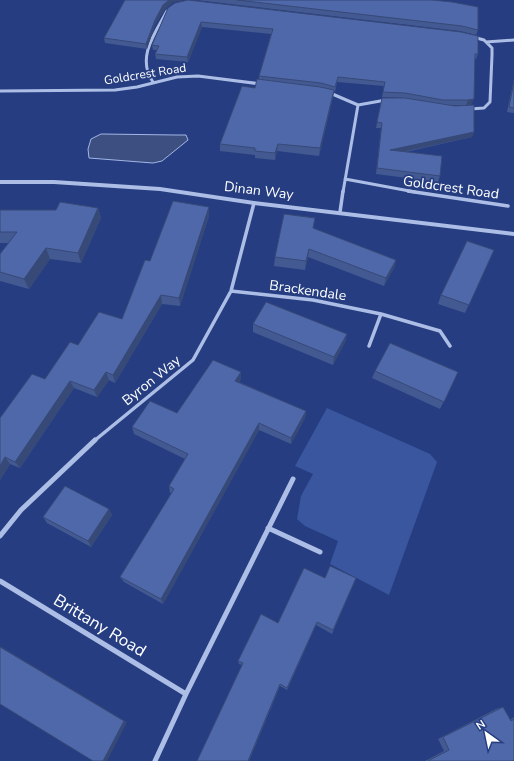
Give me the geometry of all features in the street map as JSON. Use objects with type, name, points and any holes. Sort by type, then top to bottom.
[{"type":"street","points":[[153,82],[145,67],[146,60],[151,41],[169,8]]},
{"type":"street","points":[[467,36],[486,42],[514,40]]},
{"type":"street","points":[[462,108],[484,108],[490,102],[492,48],[486,42]]},
{"type":"street","name":"Goldcrest Road","points":[[0,91],[115,90],[137,87],[177,77],[198,76],[267,84]]},
{"type":"street","points":[[327,92],[340,96],[358,105],[391,99]]},
{"type":"street","points":[[340,212],[358,105]]},
{"type":"street","name":"Goldcrest Road","points":[[345,179],[370,182],[392,189],[508,206]]},
{"type":"street","name":"Dinan Way","points":[[0,182],[54,182],[160,189],[514,234]]},
{"type":"street","name":"Byron Way","points":[[0,536],[21,510],[88,445],[193,360],[231,291],[254,202]]},
{"type":"street","name":"Brackendale","points":[[231,291],[313,300],[381,314],[440,332],[450,346]]},
{"type":"street","points":[[369,346],[381,314]]},
{"type":"street","points":[[155,761],[186,694],[293,479]]},
{"type":"street","points":[[268,528],[320,552]]},
{"type":"street","name":"Brittany Road","points":[[0,581],[186,694]]},
{"type":"shaded area","points":[[101,134],[186,135],[188,140],[162,161],[153,163],[89,158],[88,149],[91,139]]},
{"type":"shaded area","points":[[327,408],[430,454],[437,462],[389,595],[330,564],[338,541],[305,526],[297,519],[301,496],[313,474],[295,466]]},
{"type":"building","points":[[125,0],[169,0],[163,5],[155,20],[146,44],[104,38]]},
{"type":"building","points":[[188,0],[461,32],[478,36],[478,54],[475,54],[474,99],[443,100],[405,93],[383,92],[385,82],[338,77],[335,87],[321,83],[259,76],[273,29],[201,22],[187,57],[155,54],[159,46],[152,45],[168,8],[175,3]]},
{"type":"building","points":[[237,0],[432,0],[452,2],[478,7],[478,30],[462,26]]},
{"type":"building","points":[[257,79],[334,90],[320,148],[278,144],[275,153],[255,151],[255,148],[220,144],[242,86],[255,88]]},
{"type":"building","points":[[514,82],[514,108],[509,107]]},
{"type":"building","points":[[382,98],[405,98],[455,106],[474,105],[474,132],[390,150],[442,156],[440,176],[377,168],[382,123],[377,122]]},
{"type":"building","points":[[173,201],[209,207],[179,298],[161,295],[113,375],[106,372],[94,390],[70,381],[15,462],[5,457],[0,466],[0,418],[32,374],[45,379],[70,342],[78,345],[99,312],[122,319],[145,260],[150,261]]},
{"type":"building","points":[[60,202],[98,208],[78,253],[46,248],[24,279],[0,272],[0,254],[17,232],[0,232],[0,210],[56,210]]},
{"type":"building","points":[[284,214],[315,218],[313,228],[396,260],[386,278],[309,249],[306,261],[275,257]]},
{"type":"building","points":[[467,241],[494,250],[469,305],[441,295]]},
{"type":"building","points":[[266,302],[347,334],[334,357],[253,324]]},
{"type":"building","points":[[390,343],[458,372],[444,402],[375,371]]},
{"type":"building","points":[[213,360],[241,372],[235,381],[306,411],[291,438],[259,423],[161,599],[120,577],[174,489],[169,486],[188,454],[132,427],[150,401],[177,413]]},
{"type":"building","points":[[65,486],[109,509],[88,541],[43,517]]},
{"type":"building","points":[[330,566],[356,578],[333,630],[317,622],[287,688],[280,684],[248,761],[197,761],[243,663],[238,661],[261,614],[278,623],[304,568],[325,578]]},
{"type":"building","points":[[0,647],[124,721],[103,761],[93,761],[0,704]]},
{"type":"building","points":[[503,707],[511,721],[514,719],[514,761],[428,761],[449,750],[443,737]]}]
